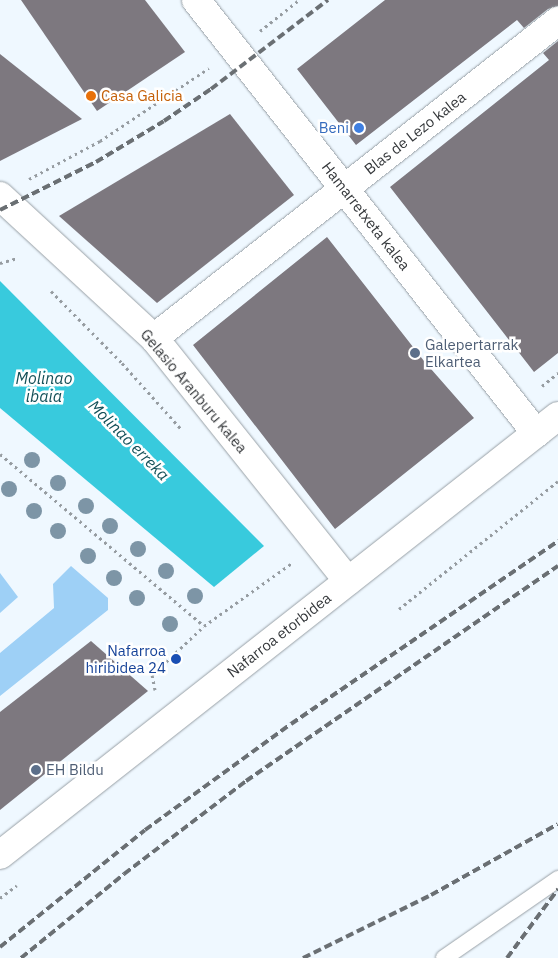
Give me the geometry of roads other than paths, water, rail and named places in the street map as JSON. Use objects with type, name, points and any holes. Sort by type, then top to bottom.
[{"type":"street","name":"Hamarretxeta kalea","points":[[196,0],[536,433]]},
{"type":"street","name":"Blas de Lezo kalea","points":[[154,338],[558,21]]},
{"type":"street","name":"Gelasio Aranburu kalea","points":[[0,196],[154,338],[348,581]]},
{"type":"street","name":"Nafarroa etorbidea","points":[[0,855],[558,416]]},
{"type":"lane","points":[[444,958],[558,879]]},
{"type":"water","name":"Molinao ibaia","points":[[0,281],[264,546],[214,587],[0,408]]},
{"type":"railway","points":[[0,210],[96,162],[164,121],[211,89],[328,0]]},
{"type":"railway","points":[[0,947],[145,830],[291,724],[558,541]]},
{"type":"railway","points":[[21,958],[124,874],[246,781],[558,566]]},
{"type":"railway","points":[[303,958],[431,895],[558,824]]},
{"type":"railway","points":[[507,958],[558,889]]},
{"type":"place","name":"Casa Galicia","points":[[91,96]]},
{"type":"place","name":"Beni","points":[[359,128]]},
{"type":"place","name":"Galepertarrak Elkartea","points":[[415,353]]},
{"type":"place","name":"Nafarroa hiribidea 24","points":[[176,659]]},
{"type":"place","name":"EH Bildu","points":[[36,770]]},
{"type":"water label","name":"Molinao erreka","points":[[129,440]]}]
